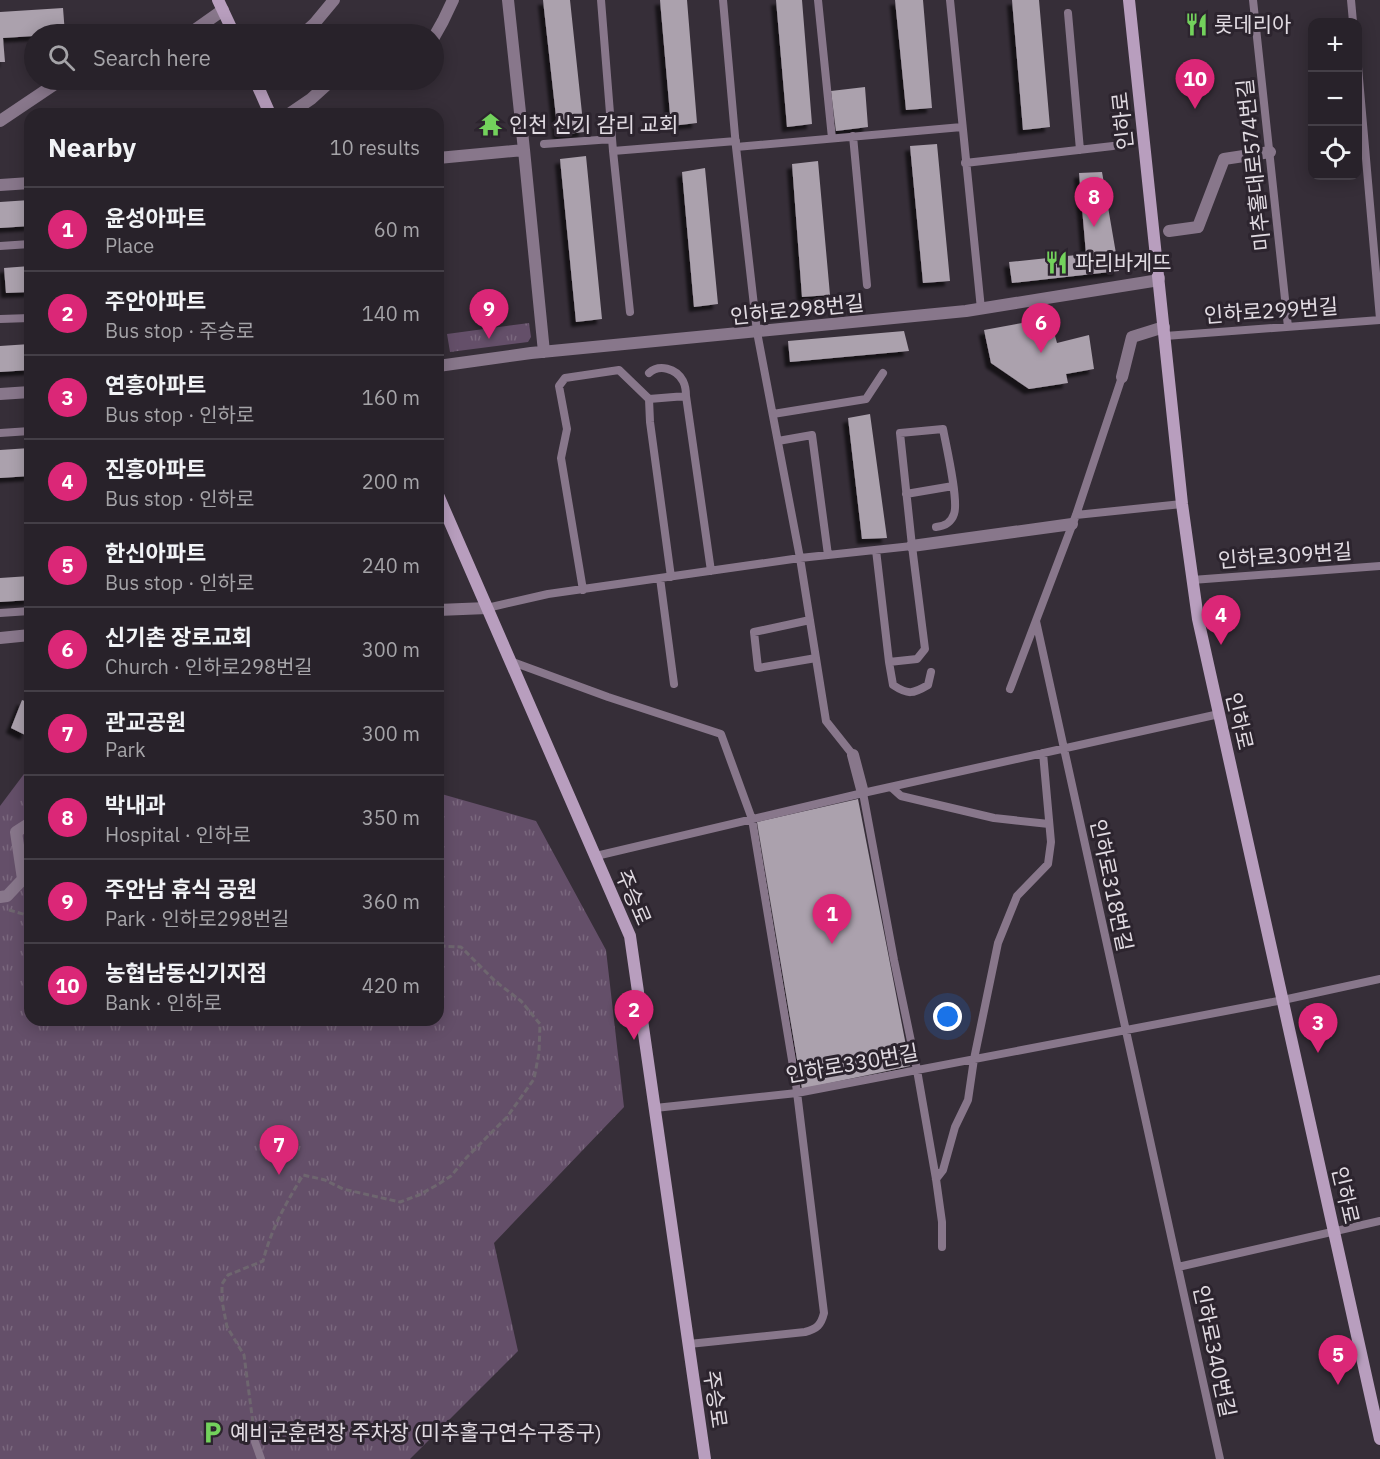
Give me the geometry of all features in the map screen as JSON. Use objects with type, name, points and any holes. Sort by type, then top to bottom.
[{"type":"main road","name":"인하로","points":[[1129,0],[1182,504],[1198,619],[1380,1438]]},
{"type":"main road","points":[[221,5],[230,24]]},
{"type":"main road","points":[[259,90],[267,108]]},
{"type":"main road","name":"주승로","points":[[444,509],[630,936],[705,1459]]},
{"type":"street","points":[[314,24],[334,0]]},
{"type":"street","points":[[441,24],[453,0]]},
{"type":"street","points":[[508,0],[544,352]]},
{"type":"street","points":[[200,24],[221,5]]},
{"type":"street","points":[[0,121],[46,90]]},
{"type":"street","points":[[298,108],[321,90]]},
{"type":"street","points":[[444,157],[524,150]]},
{"type":"street","points":[[1169,231],[1198,227],[1224,159],[1270,152]]},
{"type":"street","points":[[0,185],[24,183]]},
{"type":"street","name":"인하로298번길","points":[[444,365],[544,352],[981,309],[1153,281],[1159,278]]},
{"type":"street","points":[[1122,377],[1132,337],[1164,331]]},
{"type":"street","points":[[0,394],[24,392]]},
{"type":"street","points":[[912,546],[1074,520]]},
{"type":"street","points":[[444,610],[487,608]]},
{"type":"street","points":[[4,638],[24,636]]},
{"type":"street","points":[[853,755],[863,793]]},
{"type":"street","points":[[0,897],[7,896],[23,879],[16,832],[24,827]]},
{"type":"lane","points":[[601,0],[613,151],[630,312]]},
{"type":"lane","points":[[723,0],[757,332],[800,558],[826,721],[853,755]]},
{"type":"lane","points":[[818,0],[832,138]]},
{"type":"lane","points":[[950,0],[981,309]]},
{"type":"lane","name":"미추홀대로574번길","points":[[1253,0],[1288,327]]},
{"type":"lane","points":[[1352,0],[1353,18]]},
{"type":"lane","points":[[1068,13],[1080,150]]},
{"type":"lane","points":[[1358,72],[1380,319]]},
{"type":"lane","points":[[613,151],[832,138],[962,127]]},
{"type":"lane","points":[[853,136],[867,285]]},
{"type":"lane","points":[[544,144],[612,139]]},
{"type":"lane","points":[[965,163],[1113,146]]},
{"type":"lane","points":[[0,246],[24,244]]},
{"type":"lane","points":[[0,319],[24,318]]},
{"type":"lane","name":"인하로299번길","points":[[1164,331],[1288,327],[1380,319]]},
{"type":"lane","points":[[649,373],[655,368],[664,367],[674,371],[684,381],[711,571]]},
{"type":"lane","points":[[583,590],[561,458],[567,429],[559,386],[565,378],[619,370],[649,399],[650,422],[671,577]]},
{"type":"lane","points":[[773,414],[866,399],[883,373]]},
{"type":"lane","points":[[1010,689],[1074,520],[1122,377]]},
{"type":"lane","points":[[649,399],[686,396]]},
{"type":"lane","points":[[889,662],[917,659],[925,649],[900,433],[943,429],[955,512],[949,523],[936,527]]},
{"type":"lane","points":[[0,433],[24,431]]},
{"type":"lane","points":[[778,441],[812,435],[828,555]]},
{"type":"lane","points":[[906,494],[953,486]]},
{"type":"lane","points":[[1074,520],[1182,504]]},
{"type":"lane","points":[[487,608],[548,594],[800,558],[912,546]]},
{"type":"lane","points":[[876,550],[893,685],[904,692],[917,692],[928,685],[931,672]]},
{"type":"lane","name":"인하로309번길","points":[[1192,580],[1380,566]]},
{"type":"lane","points":[[660,578],[674,684]]},
{"type":"lane","points":[[0,613],[24,611]]},
{"type":"lane","points":[[810,620],[754,632],[758,668],[816,658]]},
{"type":"lane","name":"인하로318번길","points":[[1036,621],[1126,1030]]},
{"type":"lane","points":[[510,661],[608,697],[721,734],[752,819],[797,1093]]},
{"type":"lane","points":[[596,856],[863,793],[1219,714]]},
{"type":"lane","points":[[936,1179],[942,1170],[955,1127],[968,1100],[974,1059],[998,943],[1017,896],[1048,864],[1051,842],[1043,753]]},
{"type":"lane","points":[[891,787],[901,796],[994,818],[1049,825]]},
{"type":"lane","points":[[863,793],[936,1179],[942,1222],[942,1247]]},
{"type":"lane","name":"인하로330번길","points":[[655,1108],[797,1093],[1282,1000],[1380,979]]},
{"type":"lane","points":[[1126,1030],[1178,1267]]},
{"type":"lane","name":"주승로","points":[[689,1344],[806,1332],[815,1330],[821,1323],[824,1313],[797,1093]]},
{"type":"lane","name":"인하로340번길","points":[[1220,1459],[1178,1267],[1380,1221]]},
{"type":"lane","points":[[255,1442],[261,1459]]},
{"type":"path","points":[[8,909],[24,914]]},
{"type":"path","points":[[255,1442],[244,1354],[228,1327],[222,1301],[222,1284],[228,1275],[263,1261],[269,1239],[280,1214],[303,1175],[325,1180],[343,1189],[400,1202],[419,1195],[451,1176],[507,1117],[534,1079],[539,1053],[540,1024],[521,1001],[495,981],[461,947],[444,946]]},
{"type":"green space","points":[[529,323],[531,337],[528,342],[450,352],[447,334]]},
{"type":"green space","points":[[24,774],[24,1026],[444,1026],[444,795],[536,821],[606,950],[624,1107],[494,1243],[518,1351],[410,1459],[0,1459],[0,806]]},
{"type":"building","points":[[543,0],[570,0],[584,132],[558,135]]},
{"type":"building","points":[[660,0],[687,0],[697,123],[671,126]]},
{"type":"building","points":[[776,0],[802,0],[812,124],[787,127]]},
{"type":"building","points":[[895,0],[923,0],[932,108],[906,110]]},
{"type":"building","points":[[1012,0],[1039,0],[1050,127],[1023,130]]},
{"type":"building","points":[[63,8],[64,24],[24,24],[24,37],[3,38],[5,62],[0,62],[0,12]]},
{"type":"building","points":[[865,87],[868,127],[836,131],[831,91]]},
{"type":"building","points":[[937,144],[950,281],[923,283],[910,146]]},
{"type":"building","points":[[586,156],[602,319],[576,322],[560,159]]},
{"type":"building","points":[[818,161],[830,295],[802,297],[792,164]]},
{"type":"building","points":[[705,168],[718,304],[694,307],[682,172]]},
{"type":"building","points":[[1102,172],[1119,271],[1012,283],[1009,262],[1086,254],[1079,173]]},
{"type":"building","points":[[24,200],[24,226],[0,228],[0,202]]},
{"type":"building","points":[[24,266],[24,292],[6,293],[4,268]]},
{"type":"building","points":[[1050,318],[1057,343],[1089,335],[1094,369],[1066,374],[1068,383],[1029,389],[991,363],[984,330]]},
{"type":"building","points":[[904,331],[909,351],[790,362],[788,341]]},
{"type":"building","points":[[24,344],[24,370],[0,372],[0,346]]},
{"type":"building","points":[[870,414],[887,538],[862,539],[848,418]]},
{"type":"building","points":[[24,448],[24,476],[0,478],[0,450]]},
{"type":"building","points":[[24,576],[24,600],[0,602],[0,578]]},
{"type":"building","points":[[22,700],[24,701],[24,734],[11,728]]},
{"type":"building","points":[[858,799],[910,1066],[802,1089],[757,822]]},
{"type":"place","name":"롯데리아","points":[[1196,24]]},
{"type":"place","name":"농협남동신기지점","points":[[1195,109]]},
{"type":"place","name":"인천 신기 감리 교회","points":[[491,124]]},
{"type":"place","name":"박내과","points":[[1094,227]]},
{"type":"place","name":"파리바게뜨","points":[[1057,262]]},
{"type":"place","name":"주안남 휴식 공원","points":[[489,339]]},
{"type":"place","name":"신기촌 장로교회","points":[[1041,353]]},
{"type":"place","name":"진흥아파트","points":[[1221,645]]},
{"type":"place","name":"윤성아파트","points":[[832,944]]},
{"type":"place","name":"주안아파트","points":[[634,1040]]},
{"type":"place","name":"연흥아파트","points":[[1318,1053]]},
{"type":"place","name":"관교공원","points":[[279,1175]]},
{"type":"place","name":"한신아파트","points":[[1338,1385]]},
{"type":"place","name":"예비군훈련장 주차장 (미추홀구연수구중구)","points":[[212,1432]]}]
